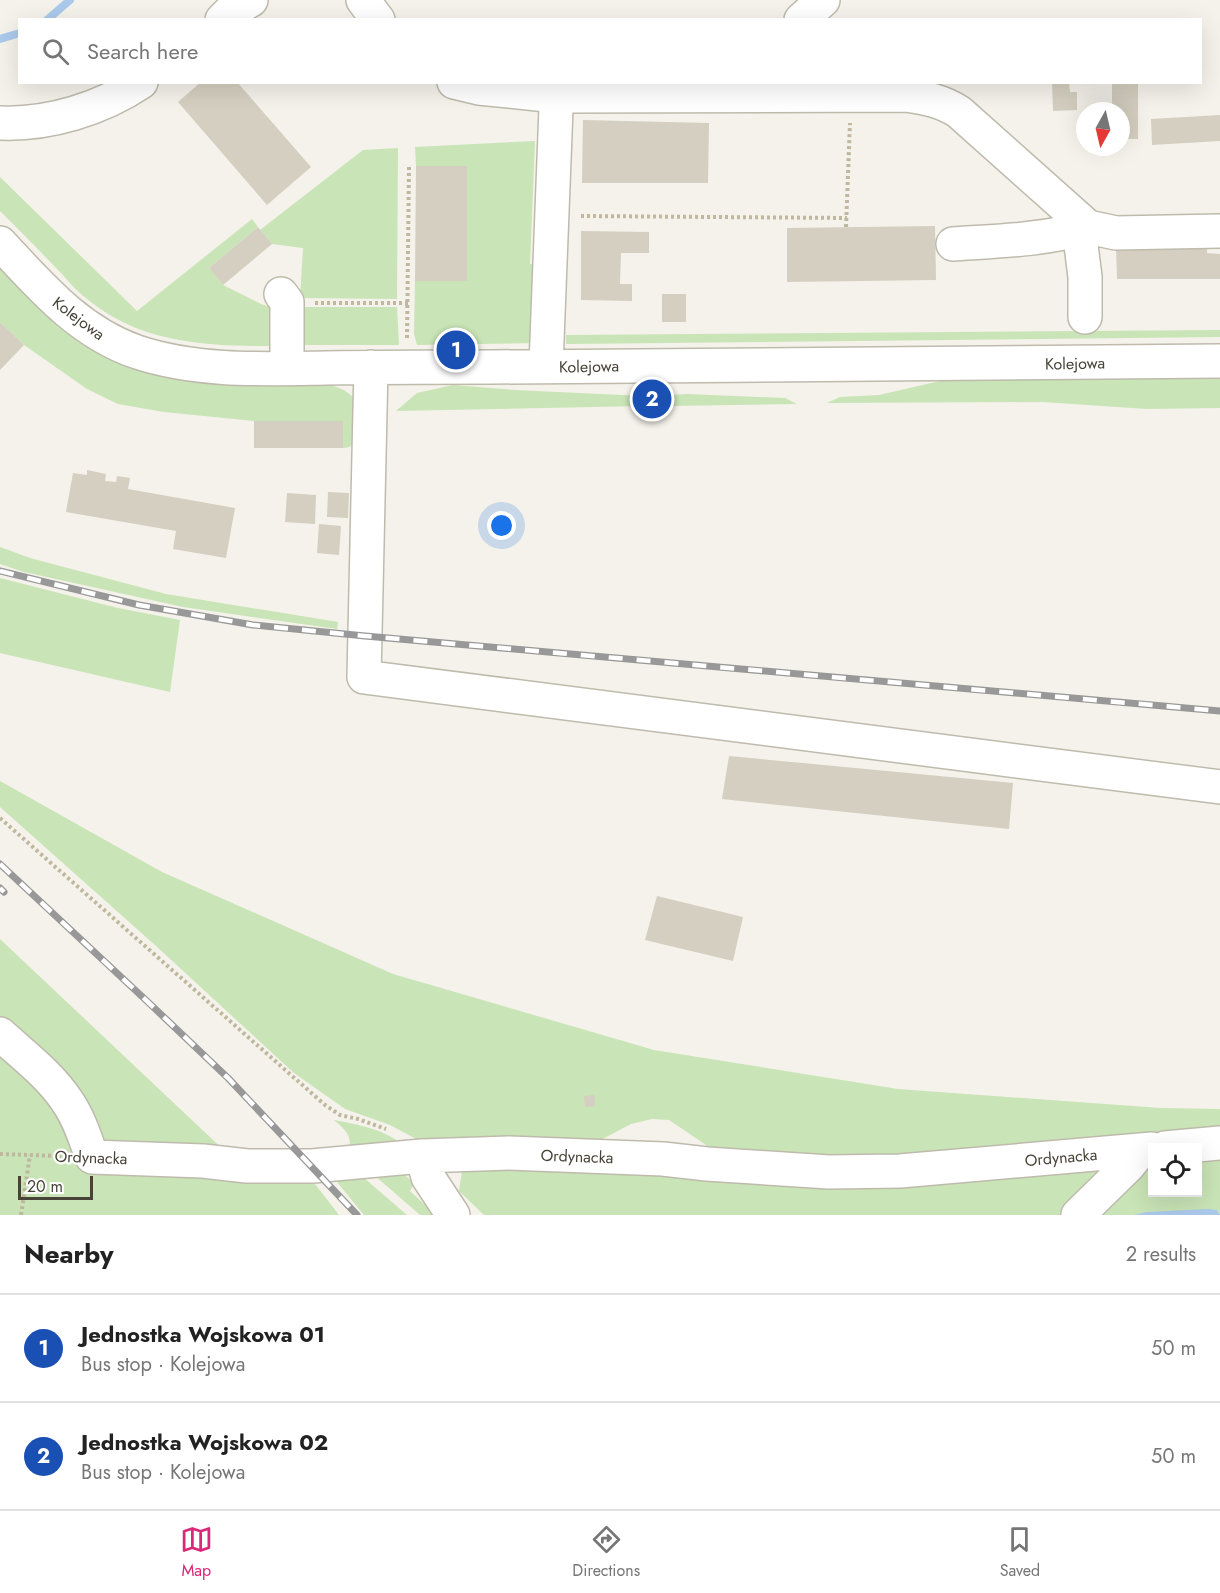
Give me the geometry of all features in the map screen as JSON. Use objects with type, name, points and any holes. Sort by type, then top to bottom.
[{"type":"street","points":[[224,18],[251,0]]},
{"type":"street","points":[[363,0],[376,18]]},
{"type":"street","points":[[803,18],[823,0]]},
{"type":"street","points":[[0,123],[26,123],[70,114],[102,104],[138,84]]},
{"type":"street","points":[[462,84],[479,88],[557,89],[726,86],[850,95],[906,95],[927,98],[948,105],[959,112],[1084,228],[1085,318]]},
{"type":"street","points":[[546,366],[557,89]]},
{"type":"street","points":[[953,244],[1038,238],[1084,228],[1116,232],[1220,231]]},
{"type":"street","name":"Kolejowa","points":[[0,243],[56,303],[95,333],[115,344],[140,353],[194,364],[228,367],[371,368],[1220,361]]},
{"type":"street","points":[[284,300],[287,368]]},
{"type":"street","points":[[371,368],[356,461],[364,677],[1220,787]]},
{"type":"street","points":[[0,1034],[49,1079],[67,1100],[79,1121],[92,1157]]},
{"type":"street","name":"Ordynacka","points":[[1202,1145],[1220,1143]]},
{"type":"street","name":"Ordynacka","points":[[92,1157],[203,1161],[247,1166],[312,1166],[422,1156],[586,1155],[829,1172],[900,1171],[1148,1149]]},
{"type":"street","points":[[1078,1215],[1129,1165],[1148,1152]]},
{"type":"street","points":[[422,1156],[428,1176],[453,1215]]},
{"type":"path","points":[[846,227],[850,95]]},
{"type":"path","points":[[408,341],[409,167]]},
{"type":"path","points":[[579,216],[847,218]]},
{"type":"path","points":[[284,300],[299,303],[408,303]]},
{"type":"path","points":[[0,818],[326,1105],[340,1115],[392,1131],[422,1156]]},
{"type":"path","name":"Ordynacka","points":[[0,1154],[92,1157]]},
{"type":"path","points":[[21,1215],[30,1155]]},
{"type":"green space","points":[[535,141],[530,264],[538,265],[537,343],[417,345],[414,334],[415,281],[467,280],[467,167],[416,166],[415,147]]},
{"type":"green space","points":[[398,148],[397,299],[300,298],[303,248],[272,244],[260,230],[363,150]]},
{"type":"green space","points":[[0,177],[137,311],[252,219],[258,227],[209,268],[223,285],[276,309],[274,346],[224,345],[176,339],[152,334],[108,314],[79,292],[0,211]]},
{"type":"green space","points":[[0,268],[63,330],[102,355],[131,367],[161,376],[192,380],[222,383],[319,384],[344,390],[356,400],[353,443],[350,447],[343,448],[342,421],[254,421],[164,412],[118,404],[87,389],[24,345],[0,322]]},
{"type":"green space","points":[[300,307],[397,307],[399,345],[299,345]]},
{"type":"green space","points":[[1220,330],[1220,337],[566,344],[566,335]]},
{"type":"green space","points":[[1220,375],[1220,408],[1147,409],[1043,402],[827,403],[840,397],[879,395],[962,376]]},
{"type":"green space","points":[[453,385],[643,396],[642,406],[396,411],[417,393]]},
{"type":"green space","points":[[669,395],[785,398],[797,404],[669,406]]},
{"type":"green space","points":[[0,547],[30,558],[166,594],[338,622],[337,629],[183,607],[24,572],[0,564]]},
{"type":"green space","points":[[0,578],[118,608],[180,620],[170,692],[0,653]]},
{"type":"green space","points":[[0,781],[162,872],[393,974],[654,1050],[898,1089],[1161,1108],[1220,1109],[1220,1130],[911,1162],[713,1156],[706,1145],[669,1120],[652,1119],[631,1124],[589,1146],[422,1142],[390,1125],[345,1109],[294,1073],[0,807]]},
{"type":"green space","points":[[0,939],[248,1173],[308,1175],[339,1215],[0,1215]]},
{"type":"green space","points":[[334,1120],[381,1132],[397,1140],[403,1146],[350,1154],[348,1134]]},
{"type":"green space","points":[[1220,1151],[1220,1215],[1090,1215],[1148,1164],[1148,1197],[1202,1197],[1202,1153]]},
{"type":"green space","points":[[463,1164],[1104,1167],[1063,1215],[484,1215],[459,1191]]},
{"type":"green space","points":[[395,1167],[414,1183],[410,1191],[436,1215],[420,1215],[366,1168]]},
{"type":"green space","points":[[328,1171],[356,1171],[407,1215],[364,1215]]},
{"type":"water","points":[[1217,1210],[1220,1215],[1134,1215],[1146,1212]]},
{"type":"building","points":[[199,84],[239,84],[311,167],[267,205],[178,102]]},
{"type":"building","points":[[1052,84],[1069,84],[1070,92],[1077,92],[1076,110],[1053,111]]},
{"type":"building","points":[[1112,84],[1138,84],[1138,139],[1130,139],[1130,102],[1112,102]]},
{"type":"building","points":[[1220,115],[1220,141],[1152,145],[1151,119]]},
{"type":"building","points":[[583,120],[709,123],[708,183],[582,183]]},
{"type":"building","points":[[416,166],[467,166],[467,281],[415,281]]},
{"type":"building","points":[[935,226],[936,280],[787,282],[787,228]]},
{"type":"building","points":[[258,227],[272,244],[223,285],[209,268]]},
{"type":"building","points":[[581,231],[649,232],[649,253],[621,253],[620,284],[632,284],[632,301],[581,300]]},
{"type":"building","points":[[1207,247],[1207,253],[1220,254],[1220,279],[1117,279],[1116,248]]},
{"type":"building","points":[[662,294],[686,294],[686,322],[662,322]]},
{"type":"building","points":[[0,322],[24,345],[0,370]]},
{"type":"building","points":[[254,421],[343,421],[343,448],[254,448]]},
{"type":"building","points":[[87,470],[106,474],[105,481],[116,482],[117,476],[130,478],[128,489],[235,508],[226,558],[173,549],[176,531],[66,512],[73,473],[87,475]]},
{"type":"building","points":[[328,492],[349,493],[348,518],[327,517]]},
{"type":"building","points":[[287,493],[316,495],[315,524],[285,522]]},
{"type":"building","points":[[319,524],[341,526],[339,555],[317,553]]},
{"type":"building","points":[[729,756],[1013,783],[1009,829],[722,799]]},
{"type":"building","points":[[657,896],[743,917],[733,961],[645,940]]},
{"type":"building","points":[[594,1095],[595,1106],[585,1107],[584,1096]]},
{"type":"waterway","points":[[49,18],[70,0]]},
{"type":"waterway","points":[[0,39],[18,34]]},
{"type":"railway","points":[[0,571],[139,605],[253,625],[1220,711]]},
{"type":"railway","points":[[0,864],[228,1078],[357,1215]]},
{"type":"railway","points":[[0,888],[4,892]]},
{"type":"place","name":"Jednostka Wojskowa 01","points":[[456,350]]},
{"type":"place","name":"Jednostka Wojskowa 02","points":[[652,399]]}]
